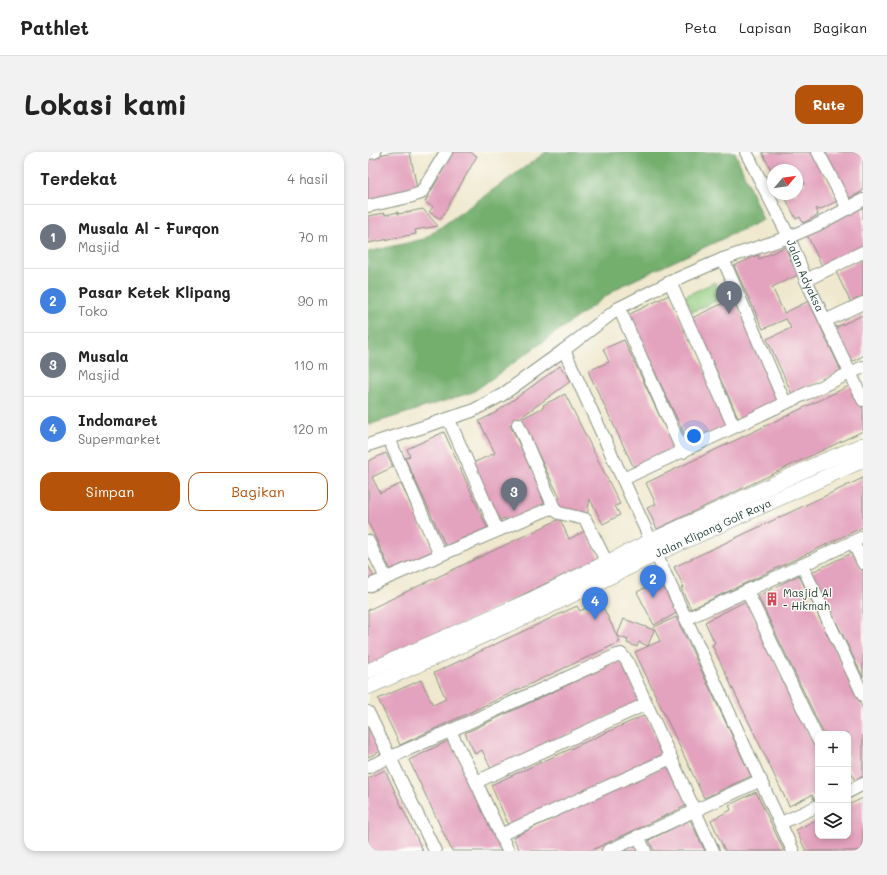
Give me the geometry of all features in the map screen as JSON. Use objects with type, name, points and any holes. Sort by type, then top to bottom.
[{"type":"main road","name":"Jalan Klipang Golf Raya","points":[[368,687],[545,608],[594,577],[815,465],[863,445]]},
{"type":"main road","name":"Jalan Klipang Golf Raya","points":[[368,671],[533,599],[594,577],[607,562],[653,547],[863,460]]},
{"type":"street","points":[[368,153],[374,152]]},
{"type":"street","points":[[368,206],[409,197],[420,193],[446,152]]},
{"type":"street","name":"Jalan Adyaksa","points":[[746,152],[789,237],[806,280],[863,400]]},
{"type":"street","points":[[818,152],[848,210]]},
{"type":"street","points":[[368,445],[449,420],[472,411],[502,395],[619,308],[670,282],[723,259],[789,237],[817,225],[848,210],[863,200]]},
{"type":"street","points":[[806,280],[863,252]]},
{"type":"street","points":[[723,259],[785,403]]},
{"type":"street","points":[[670,282],[734,427]]},
{"type":"street","points":[[825,321],[863,304]]},
{"type":"street","points":[[619,308],[683,452]]},
{"type":"street","points":[[564,350],[793,851]]},
{"type":"street","points":[[623,479],[863,367]]},
{"type":"street","points":[[449,420],[497,530]]},
{"type":"street","points":[[518,424],[547,489],[553,507],[559,513],[585,520],[607,562]]},
{"type":"street","points":[[389,439],[440,555]]},
{"type":"street","points":[[368,586],[553,507]]},
{"type":"street","points":[[686,619],[858,539],[863,563]]},
{"type":"street","points":[[368,541],[386,578]]},
{"type":"street","points":[[802,565],[863,695]]},
{"type":"street","points":[[747,591],[815,734]]},
{"type":"street","points":[[368,767],[620,654],[623,655],[627,661],[712,851]]},
{"type":"street","points":[[476,782],[646,704]]},
{"type":"street","points":[[368,712],[435,851]]},
{"type":"street","points":[[450,731],[476,782],[508,851]]},
{"type":"street","points":[[500,835],[671,758]]},
{"type":"street","points":[[608,851],[761,780]]},
{"type":"street","points":[[851,790],[863,784]]},
{"type":"street","points":[[781,823],[815,807]]},
{"type":"street","points":[[638,836],[645,851]]},
{"type":"green space","points":[[546,152],[735,152],[763,220],[619,287],[473,392],[368,425],[368,252],[424,239]]},
{"type":"green space","points":[[715,282],[722,298],[692,312],[685,296]]},
{"type":"building","points":[[394,152],[410,152],[418,194],[368,203],[368,157]]},
{"type":"building","points":[[453,152],[470,152],[477,156],[441,219],[429,212],[433,207],[425,202]]},
{"type":"building","points":[[762,152],[812,152],[837,201],[819,210],[817,208],[818,215],[803,223],[800,217],[796,219],[786,200],[803,200],[803,185],[805,184],[803,180],[803,164],[768,164]]},
{"type":"building","points":[[821,152],[863,152],[863,191],[846,200]]},
{"type":"building","points":[[863,206],[863,247],[822,266],[806,233]]},
{"type":"building","points":[[423,209],[438,226],[415,230],[416,234],[368,243],[368,216],[385,213],[385,215],[398,212],[398,214]]},
{"type":"building","points":[[785,247],[798,275],[772,287],[784,313],[809,301],[841,371],[792,394],[767,339],[791,328],[786,319],[763,329],[734,266],[758,255],[759,259]]},
{"type":"building","points":[[863,259],[863,300],[852,305],[836,272]]},
{"type":"building","points":[[669,295],[730,424],[689,444],[628,315]]},
{"type":"building","points":[[734,298],[780,399],[739,419],[692,318]]},
{"type":"building","points":[[863,315],[863,356],[851,362],[835,328]]},
{"type":"building","points":[[624,340],[675,449],[634,468],[588,371],[609,362],[603,349]]},
{"type":"building","points":[[560,366],[571,381],[510,425],[544,495],[541,496],[545,505],[507,523],[505,518],[498,521],[471,464],[495,453],[479,421],[495,413]]},
{"type":"building","points":[[851,385],[863,409],[863,431],[657,529],[647,508],[656,504],[646,483]]},
{"type":"building","points":[[565,394],[620,504],[615,506],[620,515],[603,524],[590,499],[587,515],[559,512],[554,501],[560,498],[521,419],[544,407],[543,405]]},
{"type":"building","points":[[444,432],[489,532],[448,551],[405,458],[410,456],[407,449]]},
{"type":"building","points":[[386,453],[393,467],[372,477],[380,493],[401,484],[434,553],[392,573],[368,522],[368,461]]},
{"type":"building","points":[[863,478],[863,527],[691,609],[681,588],[684,587],[674,567]]},
{"type":"building","points":[[560,519],[569,539],[585,531],[599,558],[383,662],[368,666],[368,610]]},
{"type":"building","points":[[854,552],[863,572],[863,677],[812,572]]},
{"type":"building","points":[[368,565],[376,581],[368,585]]},
{"type":"building","points":[[799,575],[863,709],[863,776],[855,781],[851,772],[851,731],[823,731],[758,596]]},
{"type":"building","points":[[660,580],[677,613],[654,625],[637,592]]},
{"type":"building","points":[[600,601],[620,642],[400,745],[378,699],[421,680],[433,705],[446,699],[434,673],[577,606],[580,611]]},
{"type":"building","points":[[746,601],[815,748],[815,800],[812,795],[789,806],[712,645],[715,643],[705,622]]},
{"type":"building","points":[[676,617],[751,776],[704,798],[635,652],[660,641],[654,627]]},
{"type":"building","points":[[624,619],[654,630],[648,646],[639,642],[637,647],[627,643],[628,640],[617,636]]},
{"type":"building","points":[[621,660],[640,701],[492,771],[482,750],[475,754],[465,733]]},
{"type":"building","points":[[645,715],[664,756],[509,826],[491,785]]},
{"type":"building","points":[[368,722],[381,751],[368,757]]},
{"type":"building","points":[[450,740],[502,851],[452,851],[409,760]]},
{"type":"building","points":[[669,764],[688,805],[590,851],[520,851],[513,837]]},
{"type":"building","points":[[385,770],[423,851],[372,851],[368,843],[368,778]]},
{"type":"building","points":[[756,792],[784,851],[725,851],[711,820],[731,810],[729,805]]},
{"type":"building","points":[[863,798],[863,849],[859,851],[806,851],[796,830],[815,820],[815,839],[851,839],[851,804]]},
{"type":"building","points":[[690,820],[705,851],[654,851],[649,840]]},
{"type":"building","points":[[636,844],[640,851],[621,851]]},
{"type":"place","name":"Musala Al - Furqon","points":[[729,314]]},
{"type":"place","name":"Musala","points":[[514,511]]},
{"type":"place","name":"Pasar Ketek Klipang","points":[[653,598]]},
{"type":"place","name":"Masjid Al - Hikmah","points":[[772,599]]},
{"type":"place","name":"Indomaret","points":[[595,620]]}]
